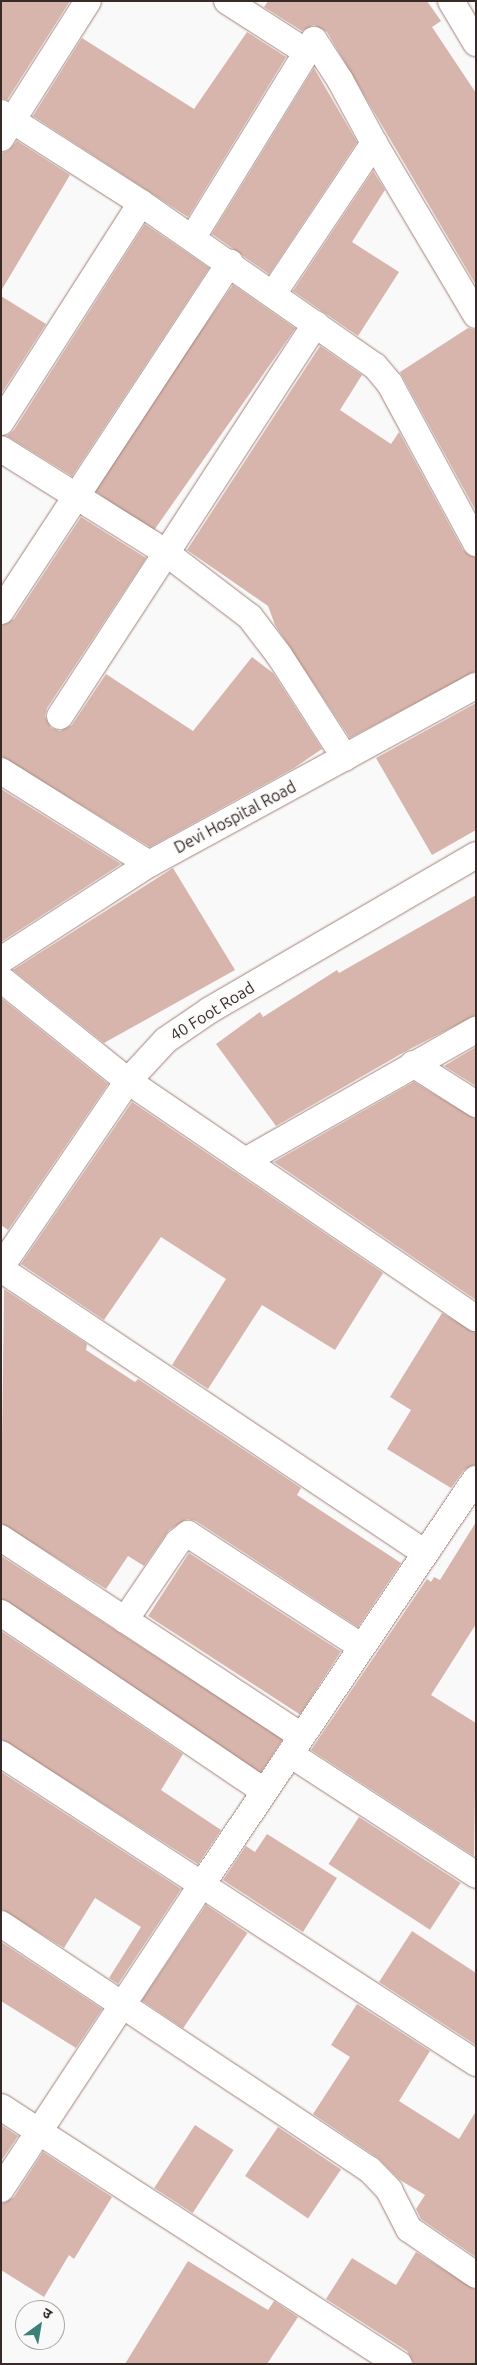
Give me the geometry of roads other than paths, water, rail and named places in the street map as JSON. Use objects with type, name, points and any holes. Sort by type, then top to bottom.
[{"type":"street","points":[[88,1],[5,124],[141,203],[358,351],[390,384],[476,543]]},
{"type":"street","points":[[227,1],[308,53]]},
{"type":"street","points":[[451,1],[476,43]]},
{"type":"street","points":[[193,237],[308,53],[314,40],[340,80],[374,143],[476,315]]},
{"type":"street","points":[[273,294],[374,143]]},
{"type":"street","points":[[1,422],[141,203]]},
{"type":"street","points":[[1,611],[230,263]]},
{"type":"street","points":[[60,716],[165,552],[316,324]]},
{"type":"street","points":[[1,449],[165,552],[250,617],[279,654],[345,758]]},
{"type":"street","name":"Devi Hospital Road","points":[[1,960],[149,864],[476,686]]},
{"type":"street","points":[[1,770],[149,864]]},
{"type":"street","name":"40 Foot Road","points":[[5,1256],[128,1081],[166,1040],[210,1010],[476,855]]},
{"type":"street","points":[[1,979],[128,1081],[476,1318]]},
{"type":"street","points":[[245,1161],[413,1064],[476,1030]]},
{"type":"street","points":[[413,1064],[476,1104]]},
{"type":"street","points":[[5,1256],[425,1553]]},
{"type":"street","points":[[1,2189],[201,1886],[476,1478]]},
{"type":"street","points":[[125,1620],[178,1542],[188,1534],[362,1648]]},
{"type":"street","points":[[1,1538],[125,1620],[296,1745],[474,1869]]},
{"type":"street","points":[[1,1613],[264,1792]]},
{"type":"street","points":[[1,1754],[201,1886],[476,2063]]},
{"type":"street","points":[[1,1924],[124,2003],[370,2170],[389,2190],[408,2228],[476,2275]]},
{"type":"street","points":[[1,2106],[399,2364]]}]
